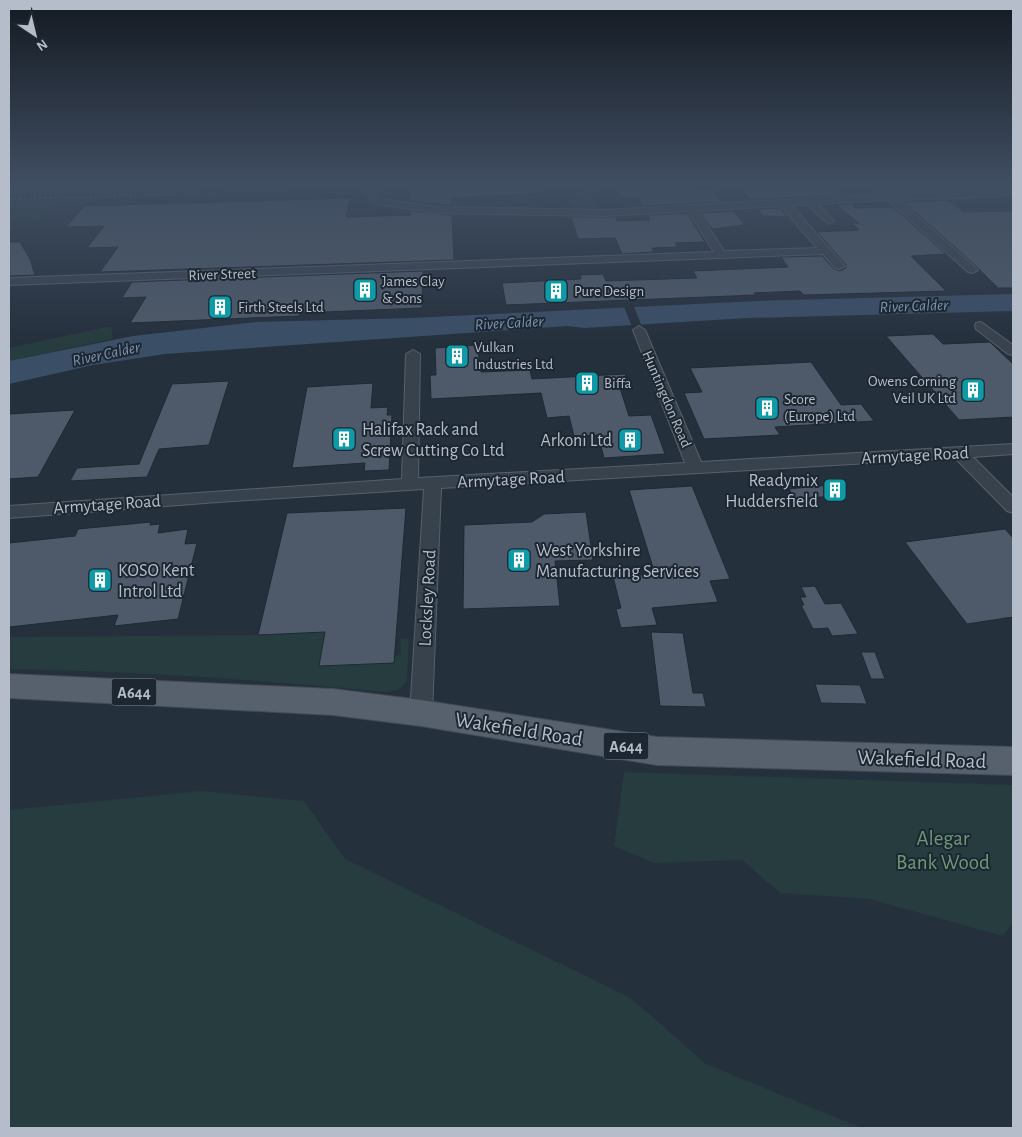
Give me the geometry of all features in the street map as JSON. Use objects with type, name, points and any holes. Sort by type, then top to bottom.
[{"type":"main road","name":"Wakefield Road","points":[[14,688],[288,699],[421,713],[657,751],[1013,761]]},
{"type":"street","points":[[709,236],[721,255]]},
{"type":"street","points":[[811,236],[839,266]]},
{"type":"street","points":[[934,236],[972,270]]},
{"type":"street","points":[[797,239],[813,239]]},
{"type":"street","name":"River Street","points":[[9,282],[824,251]]},
{"type":"street","points":[[981,326],[1013,351]]},
{"type":"street","name":"Huntingdon Road","points":[[639,330],[695,468]]},
{"type":"street","points":[[410,485],[413,354]]},
{"type":"street","name":"Armytage Road","points":[[9,512],[410,485],[1013,450]]},
{"type":"street","points":[[960,453],[1013,507]]},
{"type":"street","name":"Locksley Road","points":[[421,713],[433,484]]},
{"type":"green space","points":[[111,326],[113,339],[9,361],[9,348]]},
{"type":"green space","points":[[325,632],[320,666],[394,663],[395,656],[401,655],[400,639],[409,638],[407,681],[398,690],[386,692],[198,677],[9,669],[9,637],[253,635]]},
{"type":"green space","name":"Alegar Bank Wood","points":[[624,772],[1013,785],[1013,923],[1003,936],[869,899],[780,893],[742,860],[654,863],[614,846]]},
{"type":"green space","points":[[201,791],[304,801],[345,859],[631,998],[706,1064],[862,1128],[9,1128],[9,810]]},
{"type":"water","name":"River Calder","points":[[1013,294],[1013,311],[748,318],[584,328],[568,326],[165,354],[93,365],[9,384],[9,361],[133,336],[256,322],[411,318],[757,301]]},
{"type":"pier","points":[[623,304],[633,304],[642,327],[632,327]]},
{"type":"building","points":[[96,236],[453,236],[454,260],[100,272],[118,247],[87,248]]},
{"type":"building","points":[[577,236],[701,236],[705,242],[675,243],[678,247],[652,248],[654,252],[622,254],[615,238],[578,239]]},
{"type":"building","points":[[821,236],[926,236],[946,254],[911,256],[946,291],[804,295],[800,291],[754,293],[756,295],[506,305],[502,283],[581,279],[580,275],[603,274],[606,281],[697,278],[693,271],[788,267],[781,257],[822,256],[834,269],[840,271],[846,268],[846,265]]},
{"type":"building","points":[[942,236],[1013,236],[1013,288],[998,288]]},
{"type":"building","points":[[9,242],[20,242],[30,259],[35,275],[9,276]]},
{"type":"building","name":"Firth Steels Ltd","points":[[423,271],[422,308],[300,313],[299,316],[130,323],[146,297],[122,298],[132,282]]},
{"type":"building","name":"Owens Corning Veil UK Ltd","points":[[933,334],[943,344],[990,342],[1013,364],[1013,417],[959,420],[886,336]]},
{"type":"building","points":[[477,345],[481,372],[530,370],[532,379],[625,374],[630,388],[620,388],[629,416],[651,415],[665,454],[604,458],[598,435],[574,436],[569,416],[547,418],[541,393],[431,399],[430,375],[436,375],[435,348]]},
{"type":"building","name":"Score (Europe) Ltd","points":[[811,362],[841,405],[861,404],[874,421],[775,427],[780,435],[704,439],[684,393],[702,392],[690,368]]},
{"type":"building","points":[[229,381],[209,445],[159,449],[147,477],[70,481],[77,468],[139,464],[172,384]]},
{"type":"building","name":"Halifax Rack and Screw Cutting Co Ltd","points":[[373,383],[371,408],[388,407],[387,415],[392,415],[389,470],[364,471],[365,463],[292,468],[307,387]]},
{"type":"building","points":[[75,410],[38,477],[9,479],[9,414]]},
{"type":"building","points":[[839,484],[846,494],[796,500],[789,489]]},
{"type":"building","points":[[692,486],[730,579],[710,581],[718,602],[652,608],[657,625],[621,628],[616,609],[621,608],[613,577],[655,574],[629,490]]},
{"type":"building","points":[[406,508],[394,663],[319,666],[325,632],[258,635],[287,513]]},
{"type":"building","name":"West Yorkshire Manufacturing Services","points":[[586,512],[593,560],[555,561],[560,606],[463,609],[464,525],[532,522],[544,514]]},
{"type":"building","name":"KOSO Kent Introl Ltd","points":[[151,522],[150,525],[160,524],[158,533],[188,529],[185,544],[197,543],[178,619],[114,626],[118,615],[9,627],[9,543],[75,536],[78,529]]},
{"type":"building","points":[[1005,529],[1013,538],[1013,617],[967,624],[905,542]]},
{"type":"building","points":[[815,586],[825,604],[841,603],[858,634],[832,636],[828,628],[813,629],[801,605],[804,605],[800,597],[806,597],[801,587]]},
{"type":"building","points":[[651,632],[683,633],[693,693],[703,693],[706,707],[660,706]]},
{"type":"building","points":[[861,652],[875,652],[885,679],[871,679]]},
{"type":"building","points":[[815,684],[860,685],[867,704],[821,703]]},
{"type":"place","name":"James Clay & Sons","points":[[365,290]]},
{"type":"place","name":"Pure Design","points":[[556,291]]},
{"type":"place","name":"Firth Steels Ltd","points":[[220,307]]},
{"type":"place","name":"Vulkan Industries Ltd","points":[[457,356]]},
{"type":"place","name":"Biffa","points":[[587,383]]},
{"type":"place","name":"Owens Corning Veil UK Ltd","points":[[973,390]]},
{"type":"place","name":"Score (Europe) Ltd","points":[[767,408]]},
{"type":"place","name":"Halifax Rack and Screw Cutting Co Ltd","points":[[344,439]]},
{"type":"place","name":"Arkoni Ltd","points":[[630,440]]},
{"type":"place","name":"Readymix Huddersfield","points":[[835,490]]},
{"type":"place","name":"West Yorkshire Manufacturing Services","points":[[519,560]]},
{"type":"place","name":"KOSO Kent Introl Ltd","points":[[100,580]]}]
